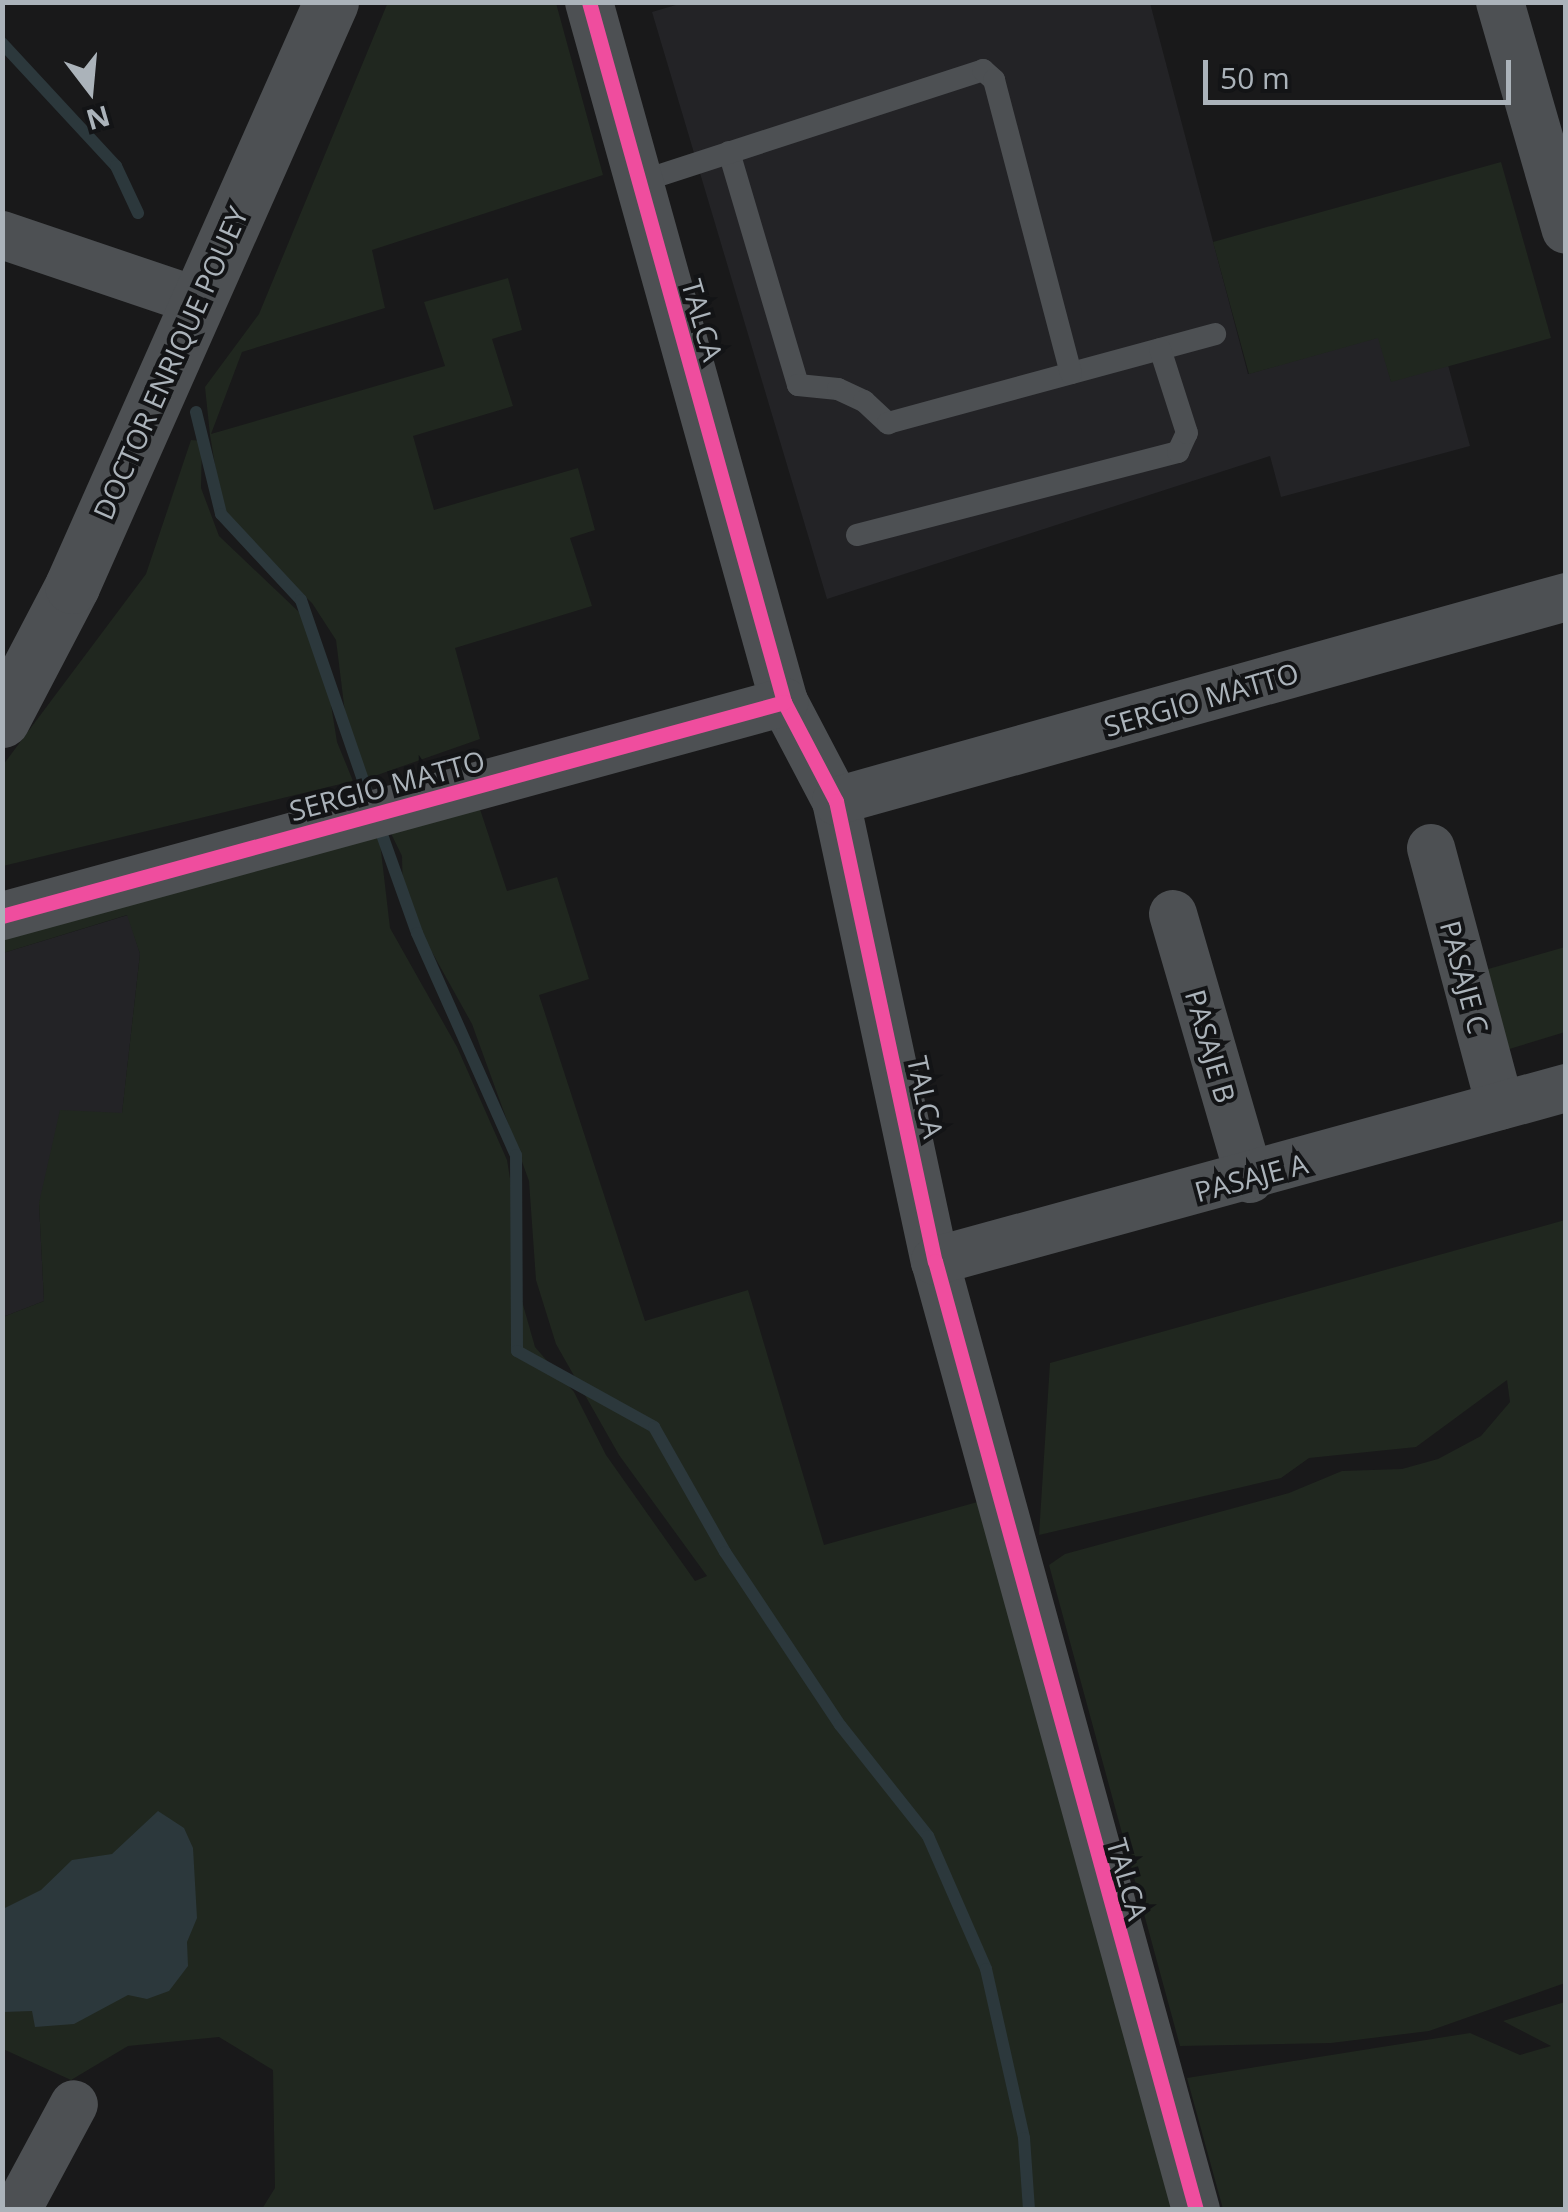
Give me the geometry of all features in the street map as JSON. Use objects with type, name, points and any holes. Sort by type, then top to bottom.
[{"type":"street","name":"DOCTOR ENRIQUE POUEY","points":[[2,720],[72,586],[332,2]]},
{"type":"street","name":"TALCA","points":[[589,2],[784,702],[836,801],[935,1260],[1196,2210]]},
{"type":"street","points":[[1500,2],[1566,230]]},
{"type":"street","points":[[2,235],[197,301]]},
{"type":"street","name":"SERGIO MATTO","points":[[836,801],[1566,597]]},
{"type":"street","name":"SERGIO MATTO","points":[[2,916],[784,702]]},
{"type":"street","name":"PASAJE C","points":[[1431,848],[1500,1106]]},
{"type":"street","name":"PASAJE B","points":[[1173,914],[1250,1179]]},
{"type":"street","name":"PASAJE A","points":[[935,1260],[1250,1179],[1566,1088]]},
{"type":"street","points":[[16,2210],[74,2104]]},
{"type":"lane","points":[[639,182],[984,70],[994,80],[1072,373]]},
{"type":"lane","points":[[729,152],[798,385],[838,389],[888,423],[1215,334]]},
{"type":"lane","points":[[857,535],[1178,452],[1187,433],[1160,349]]},
{"type":"shaded area","points":[[388,2],[556,3],[603,175],[372,250],[385,308],[242,352],[211,434],[445,366],[424,302],[508,278],[522,330],[492,339],[513,406],[413,436],[434,510],[578,468],[595,530],[570,538],[592,606],[455,648],[480,739],[366,779],[349,745],[336,640],[312,603],[237,532],[221,501],[210,435],[205,387],[259,314]]},
{"type":"shaded area","points":[[686,2],[1150,3],[1248,374],[1379,337],[1391,381],[1448,365],[1470,446],[1281,497],[1270,456],[827,599],[652,12]]},
{"type":"shaded area","points":[[1501,162],[1551,338],[1391,382],[1378,338],[1249,374],[1213,242]]},
{"type":"shaded area","points":[[191,440],[202,441],[201,488],[219,536],[300,613],[323,655],[337,742],[353,781],[3,866],[3,765],[146,574]]},
{"type":"shaded area","points":[[473,788],[507,891],[557,877],[589,979],[539,995],[645,1321],[748,1290],[824,1545],[981,1501],[1180,2209],[262,2209],[275,2188],[273,2070],[219,2037],[128,2046],[71,2080],[3,2049],[3,1317],[44,1301],[39,1203],[60,1110],[122,1113],[140,954],[127,915],[3,953],[2,916],[379,834],[390,928],[457,1047],[507,1160],[519,1235],[518,1287],[535,1347],[574,1392],[606,1455],[695,1581],[707,1576],[619,1455],[556,1344],[536,1280],[529,1181],[472,1024],[403,900],[402,856],[381,813]]},
{"type":"shaded area","points":[[128,915],[140,954],[122,1114],[39,1203],[44,1301],[3,1317],[3,953]]},
{"type":"shaded area","points":[[1565,947],[1565,1032],[1506,1050],[1467,975]]},
{"type":"shaded area","points":[[1565,1220],[1565,1983],[1429,2031],[1331,2043],[1180,2046],[1049,1565],[1065,1554],[1289,1493],[1342,1471],[1402,1469],[1438,1459],[1481,1436],[1510,1402],[1507,1380],[1416,1447],[1309,1458],[1281,1478],[1039,1535],[1050,1363]]},
{"type":"shaded area","points":[[158,1811],[184,1828],[193,1848],[197,1918],[187,1942],[188,1966],[169,1991],[147,1999],[128,1995],[74,2024],[35,2027],[32,2011],[3,2012],[3,1909],[41,1890],[72,1860],[112,1854]]},
{"type":"shaded area","points":[[1565,2002],[1565,2209],[1223,2209],[1187,2078],[1470,2033],[1520,2055],[1551,2046],[1503,2021]]},
{"type":"waterway","points":[[2,43],[116,166],[138,213]]},
{"type":"waterway","points":[[196,412],[221,514],[301,600],[369,797]]},
{"type":"waterway","points":[[380,829],[417,933],[516,1155],[517,1351],[654,1427],[725,1552],[840,1725],[928,1836],[986,1969],[1024,2138],[1029,2210]]},
{"type":"cycle path","points":[[589,2],[784,702],[836,801],[935,1261],[1196,2210]]},
{"type":"cycle path","points":[[2,916],[784,702]]}]
